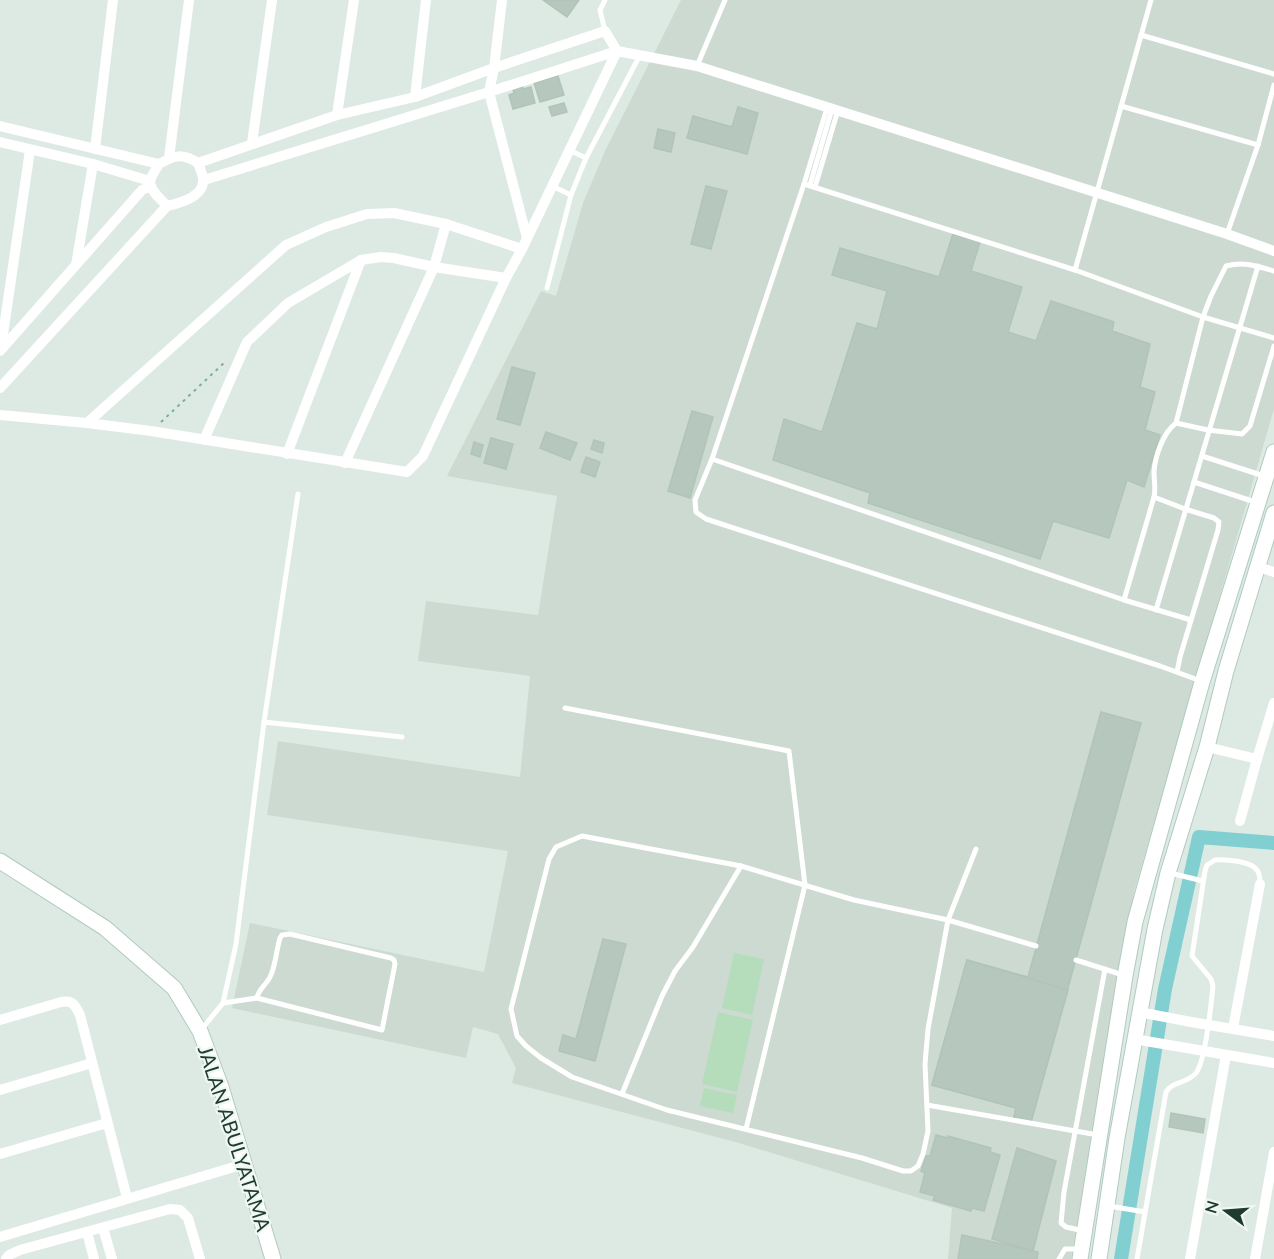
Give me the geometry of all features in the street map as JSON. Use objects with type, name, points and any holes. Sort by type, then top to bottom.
[{"type":"main road","points":[[1080,1254],[1135,922],[1202,682],[1274,452]]},
{"type":"main road","points":[[1099,1259],[1115,1207],[1117,1138],[1134,1039],[1146,1013],[1155,929],[1175,874],[1187,810],[1274,513]]},
{"type":"main road","points":[[1168,805],[1187,810]]},
{"type":"main road","name":"JALAN ABULYATAMA","points":[[0,861],[105,928],[174,988],[200,1031],[221,1087],[273,1259]]},
{"type":"street","points":[[95,149],[113,0]]},
{"type":"street","points":[[0,350],[142,190],[151,184],[164,161],[189,0]]},
{"type":"street","points":[[252,143],[272,0]]},
{"type":"street","points":[[337,115],[354,0]]},
{"type":"street","points":[[415,97],[426,0]]},
{"type":"street","points":[[502,0],[489,92],[526,238]]},
{"type":"street","points":[[198,163],[337,115],[415,97],[605,31],[617,51]]},
{"type":"street","points":[[0,415],[151,431],[407,472],[423,456],[506,278],[617,51]]},
{"type":"street","points":[[204,180],[617,51],[697,66],[1227,234],[1274,251]]},
{"type":"street","points":[[0,126],[130,156],[164,161],[178,155],[188,157],[198,163],[204,180],[201,189],[191,197],[167,206],[0,388]]},
{"type":"street","points":[[0,142],[93,164],[151,184],[155,194],[167,206]]},
{"type":"street","points":[[0,350],[30,150]]},
{"type":"street","points":[[76,266],[93,164]]},
{"type":"street","points":[[87,423],[286,245],[326,227],[367,214],[394,213],[446,224],[522,249]]},
{"type":"street","points":[[345,463],[434,267],[446,224]]},
{"type":"street","points":[[204,440],[247,342],[288,303],[361,260],[394,258],[434,267],[506,278]]},
{"type":"street","points":[[286,454],[361,260]]},
{"type":"street","points":[[1258,567],[1274,572]]},
{"type":"street","points":[[1240,821],[1274,704]]},
{"type":"street","points":[[1207,747],[1257,759]]},
{"type":"street","points":[[1233,1028],[1260,884]]},
{"type":"street","points":[[0,1020],[61,1002],[74,1003],[80,1015],[127,1198]]},
{"type":"street","points":[[1146,1013],[1274,1036]]},
{"type":"street","points":[[1134,1039],[1274,1063]]},
{"type":"street","points":[[1190,1259],[1226,1055]]},
{"type":"street","points":[[0,1090],[92,1063]]},
{"type":"street","points":[[0,1154],[107,1124]]},
{"type":"street","points":[[1255,1259],[1274,1152]]},
{"type":"street","points":[[0,1237],[244,1164]]},
{"type":"street","points":[[6,1259],[20,1250],[170,1209],[180,1210],[188,1218],[200,1259]]},
{"type":"street","points":[[103,1228],[112,1259]]},
{"type":"street","points":[[87,1232],[94,1259]]},
{"type":"lane","points":[[605,0],[600,10],[605,31]]},
{"type":"lane","points":[[697,66],[725,0]]},
{"type":"lane","points":[[1075,270],[1151,0]]},
{"type":"lane","points":[[1142,35],[1274,74]]},
{"type":"lane","points":[[547,288],[572,195],[586,158],[640,56]]},
{"type":"lane","points":[[1227,234],[1258,145],[1274,85]]},
{"type":"lane","points":[[1121,106],[1258,145]]},
{"type":"lane","points":[[832,109],[810,185],[712,459],[695,500],[696,512],[706,519],[1202,682]]},
{"type":"lane","points":[[810,185],[832,109]]},
{"type":"lane","points":[[569,150],[586,158]]},
{"type":"lane","points":[[810,185],[1075,270],[1203,317],[1274,338]]},
{"type":"lane","points":[[552,186],[572,195]]},
{"type":"lane","points":[[1124,600],[1154,497],[1154,470],[1157,456],[1165,438],[1176,423],[1203,317],[1211,296],[1226,266],[1238,263],[1274,271]]},
{"type":"lane","points":[[1156,610],[1258,266]]},
{"type":"lane","points":[[1176,423],[1242,434],[1250,426],[1274,346]]},
{"type":"lane","points":[[1202,456],[1266,477]]},
{"type":"lane","points":[[712,459],[1124,600],[1191,620]]},
{"type":"lane","points":[[1194,482],[1258,503]]},
{"type":"lane","points":[[200,1031],[223,1003],[236,945],[264,722],[298,494]]},
{"type":"lane","points":[[1154,497],[1214,518],[1219,522],[1177,672]]},
{"type":"lane","points":[[566,708],[789,751],[805,885],[746,1129]]},
{"type":"lane","points":[[264,722],[402,737]]},
{"type":"lane","points":[[976,849],[948,920],[928,1029],[925,1064],[928,1131],[918,1166],[911,1171],[903,1171],[862,1158],[667,1110],[572,1077],[542,1058],[517,1036],[511,1009],[549,859],[556,847],[582,836],[741,866],[854,900],[948,920],[1036,946]]},
{"type":"lane","points":[[1137,1259],[1166,1092],[1172,1085],[1188,1080],[1200,1067],[1208,1024],[1213,986],[1211,979],[1191,956],[1207,865],[1211,861],[1220,860],[1245,863],[1256,867],[1260,884]]},
{"type":"lane","points":[[622,1094],[662,996],[675,971],[693,947],[741,866]]},
{"type":"lane","points":[[1175,874],[1203,881]]},
{"type":"lane","points":[[223,1003],[257,998],[382,1030],[394,960],[285,934],[280,938],[270,976],[265,986],[257,994],[257,998]]},
{"type":"lane","points":[[1076,960],[1125,976]]},
{"type":"lane","points":[[1084,1231],[1065,1227],[1061,1223],[1064,1192],[1105,969]]},
{"type":"lane","points":[[927,1105],[1100,1136]]},
{"type":"lane","points":[[1115,1207],[1145,1212]]},
{"type":"lane","points":[[1059,1259],[1065,1249],[1080,1254]]},
{"type":"path","points":[[151,431],[230,358]]},
{"type":"shaded area","points":[[681,0],[1274,0],[1274,409],[1134,892],[1071,1259],[948,1259],[952,1208],[739,1143],[512,1083],[516,1068],[498,1034],[473,1027],[466,1058],[232,1008],[250,923],[484,972],[508,851],[267,815],[278,741],[520,777],[530,676],[418,661],[426,601],[538,615],[557,496],[447,476],[541,291],[556,296],[583,203],[605,151]]},
{"type":"green space","points":[[734,953],[764,959],[752,1015],[722,1008]]},
{"type":"green space","points":[[718,1012],[753,1020],[737,1092],[702,1084]]},
{"type":"green space","points":[[704,1088],[737,1095],[733,1113],[700,1106]]},
{"type":"building","points":[[543,0],[579,0],[567,17]]},
{"type":"building","points":[[558,76],[564,95],[540,102],[534,83]]},
{"type":"building","points":[[522,84],[523,89],[531,87],[535,103],[513,109],[509,95],[514,93],[512,86]]},
{"type":"building","points":[[564,103],[567,112],[552,116],[549,107]]},
{"type":"building","points":[[738,107],[758,113],[747,154],[687,138],[693,116],[732,127]]},
{"type":"building","points":[[658,129],[675,133],[671,152],[654,148]]},
{"type":"building","points":[[706,186],[727,191],[711,249],[691,244]]},
{"type":"building","points":[[953,234],[980,242],[971,271],[1022,287],[1008,332],[1036,341],[1051,301],[1114,322],[1112,331],[1150,344],[1140,387],[1155,392],[1145,430],[1160,435],[1144,487],[1127,480],[1109,538],[1053,521],[1040,559],[868,503],[870,493],[773,460],[784,419],[822,432],[857,323],[877,329],[887,291],[832,275],[840,248],[939,277]]},
{"type":"building","points":[[512,367],[535,373],[520,425],[497,419]]},
{"type":"building","points":[[692,411],[713,417],[690,498],[668,491]]},
{"type":"building","points":[[546,432],[577,443],[570,460],[540,448]]},
{"type":"building","points":[[491,438],[513,444],[506,469],[484,463]]},
{"type":"building","points":[[594,440],[604,443],[602,453],[591,449]]},
{"type":"building","points":[[474,442],[483,445],[480,457],[471,454]]},
{"type":"building","points":[[586,457],[600,462],[595,477],[581,472]]},
{"type":"building","points":[[1101,712],[1141,723],[1031,1122],[1014,1117],[1016,1108],[932,1085],[967,960],[1028,977]]},
{"type":"building","points":[[603,939],[626,944],[595,1061],[559,1051],[563,1035],[576,1039]]},
{"type":"building","points":[[967,960],[1068,990],[1031,1122],[1014,1117],[1016,1108],[932,1085]]},
{"type":"building","points":[[1171,1113],[1205,1119],[1203,1133],[1169,1127]]},
{"type":"building","points":[[936,1135],[991,1148],[990,1152],[1000,1155],[984,1211],[972,1208],[971,1211],[933,1200],[935,1196],[920,1192],[925,1173],[921,1171],[926,1156],[930,1156]]},
{"type":"building","points":[[1017,1148],[1056,1161],[1033,1251],[992,1239]]},
{"type":"building","points":[[962,1235],[1038,1252],[1037,1259],[958,1259]]},
{"type":"waterway","points":[[1121,1259],[1165,989],[1199,837],[1274,843]]}]
